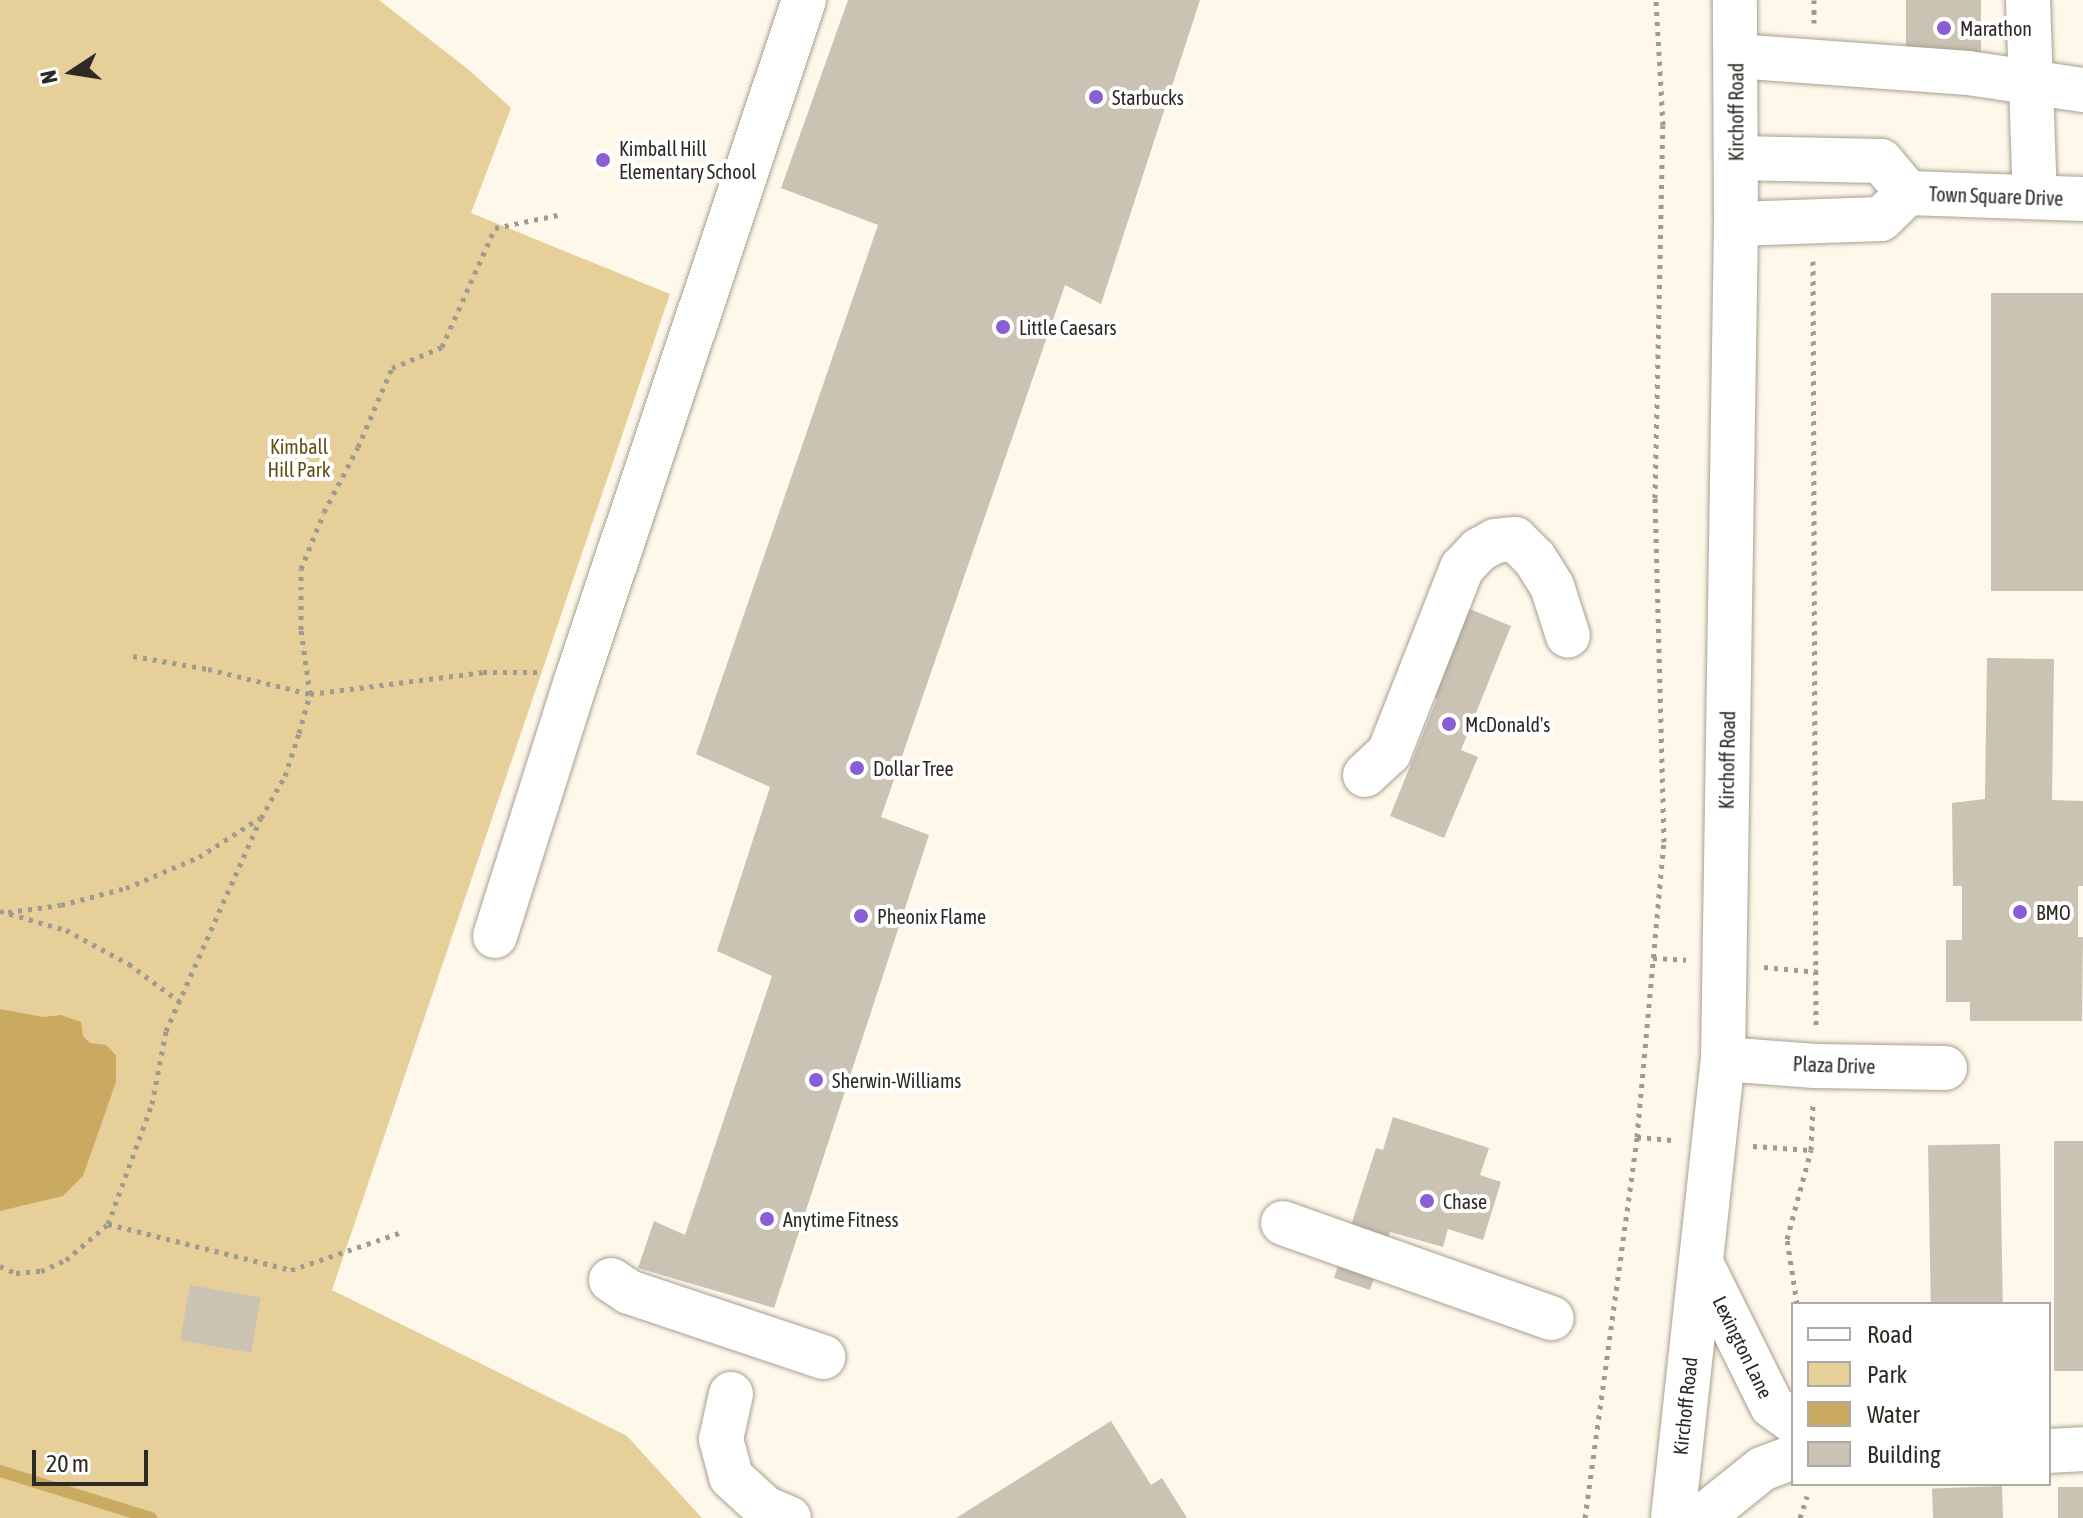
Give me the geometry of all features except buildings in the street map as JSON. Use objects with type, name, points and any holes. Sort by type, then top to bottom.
[{"type":"main road","points":[[495,936],[576,681],[804,0]]},
{"type":"main road","name":"Kirchoff Road","points":[[1673,1518],[1723,1059],[1736,224],[1735,0]]},
{"type":"main road","points":[[2028,0],[2035,197]]},
{"type":"main road","points":[[1736,56],[1968,73],[2083,90]]},
{"type":"main road","name":"Town Square Drive","points":[[1736,158],[1881,161],[1908,193]]},
{"type":"main road","name":"Town Square Drive","points":[[1736,224],[1881,219],[1908,193],[2083,199]]},
{"type":"main road","points":[[1365,775],[1389,753],[1462,568],[1479,550],[1495,541],[1515,539],[1535,559],[1552,586],[1568,636]]},
{"type":"main road","name":"Plaza Drive","points":[[1723,1059],[1815,1066],[1945,1068]]},
{"type":"main road","points":[[1283,1223],[1552,1318]]},
{"type":"main road","name":"Lexington Lane","points":[[1702,1265],[1772,1406],[1791,1420]]},
{"type":"main road","points":[[611,1280],[629,1292],[823,1357]]},
{"type":"main road","points":[[731,1394],[721,1439],[731,1477],[765,1508],[789,1518]]},
{"type":"main road","points":[[2051,1451],[2083,1449]]},
{"type":"main road","points":[[1701,1518],[1762,1469],[1791,1458]]},
{"type":"path","points":[[1585,1518],[1637,1137],[1664,842],[1655,498],[1663,125],[1656,0]]},
{"type":"path","points":[[1814,0],[1814,60]]},
{"type":"path","points":[[0,1266],[16,1273],[41,1271],[66,1260],[108,1224],[152,1104],[166,1031],[261,818],[285,776],[310,694],[301,630],[301,569],[313,540],[392,368],[442,347],[495,228],[558,215]]},
{"type":"path","points":[[1813,221],[1819,972]]},
{"type":"path","points":[[133,656],[208,669],[310,694],[533,670],[576,681]]},
{"type":"path","points":[[8,912],[61,905],[138,884],[199,857],[261,818]]},
{"type":"path","points":[[0,911],[66,930],[129,964],[180,1002]]},
{"type":"path","points":[[1797,1302],[1787,1239],[1811,1150]]},
{"type":"path","points":[[108,1224],[291,1270],[402,1232]]},
{"type":"path","points":[[1800,1518],[1811,1486]]},
{"type":"green space","name":"Kimball Hill Park","points":[[0,0],[379,0],[469,70],[511,108],[471,213],[670,294],[332,1290],[627,1436],[702,1518],[0,1518]]},
{"type":"water","points":[[0,1009],[43,1017],[61,1015],[81,1022],[83,1036],[90,1043],[106,1045],[116,1055],[116,1082],[83,1176],[63,1196],[0,1211]]},
{"type":"waterway","points":[[0,1471],[151,1518]]},
{"type":"place","name":"Marathon","points":[[1944,28]]},
{"type":"place","name":"Starbucks","points":[[1096,97]]},
{"type":"place","name":"Kimball Hill Elementary School","points":[[603,160]]},
{"type":"place","name":"Little Caesars","points":[[1003,327]]},
{"type":"place","name":"McDonald's","points":[[1449,724]]},
{"type":"place","name":"Dollar Tree","points":[[857,768]]},
{"type":"place","name":"BMO","points":[[2020,912]]},
{"type":"place","name":"Pheonix Flame","points":[[861,916]]},
{"type":"place","name":"Sherwin-Williams","points":[[816,1080]]},
{"type":"place","name":"Chase","points":[[1427,1201]]},
{"type":"place","name":"Anytime Fitness","points":[[767,1219]]}]
